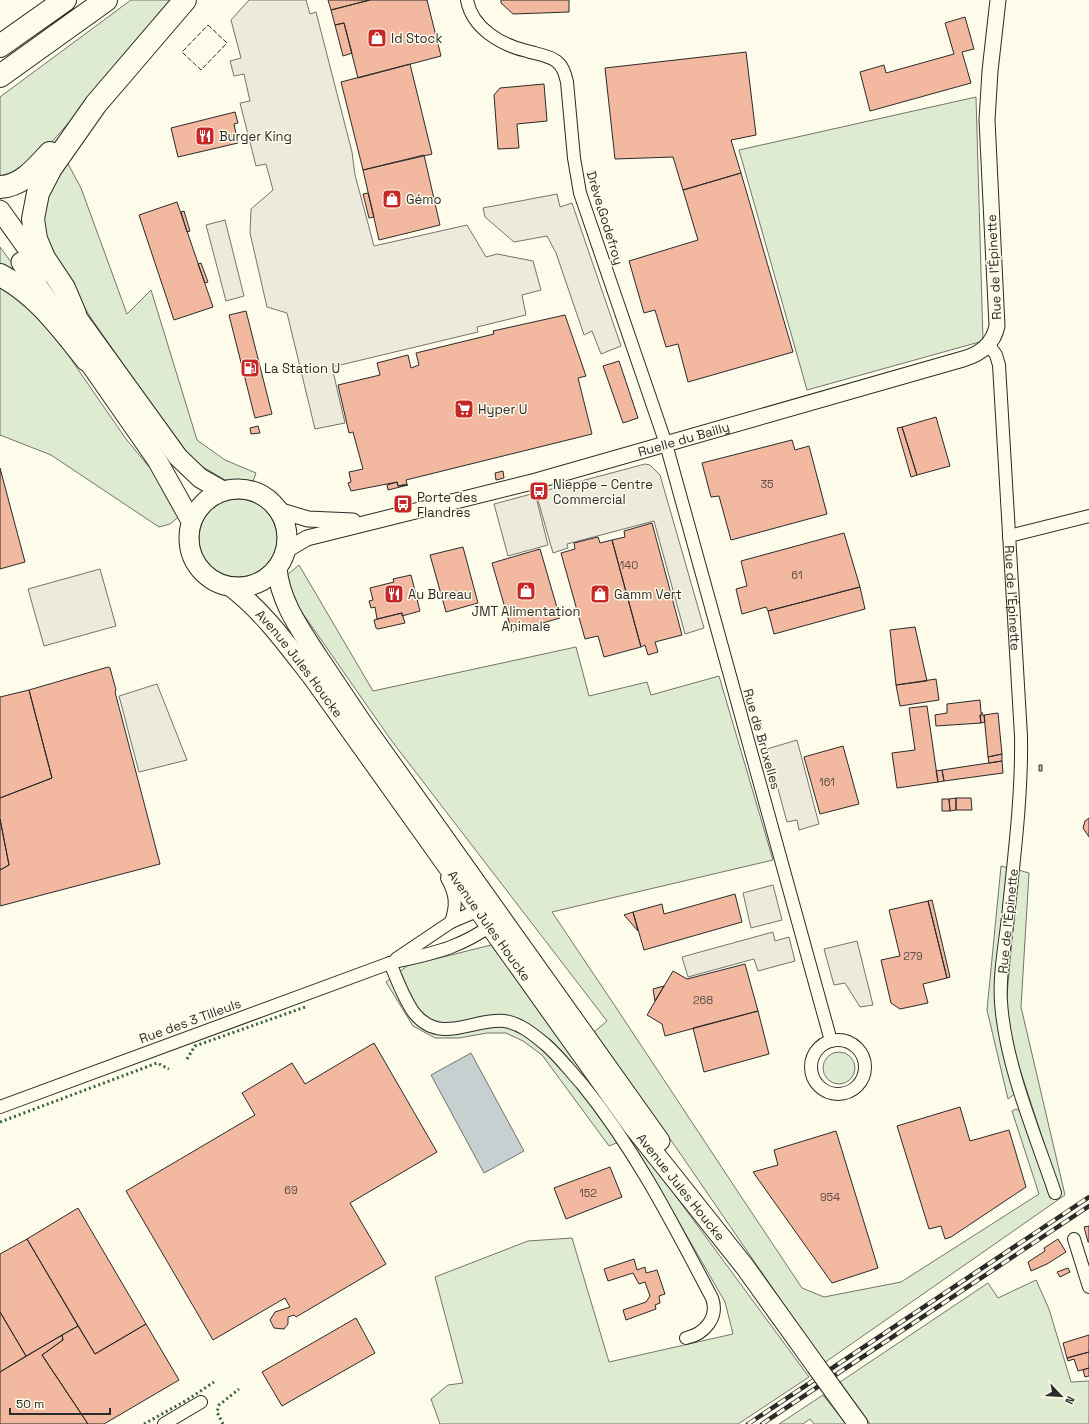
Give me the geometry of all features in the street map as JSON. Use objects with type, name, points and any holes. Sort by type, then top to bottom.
[{"type":"highway","points":[[0,46],[65,0]]},
{"type":"highway","points":[[0,76],[106,0]]},
{"type":"highway","points":[[0,187],[17,183],[31,174],[96,104],[185,0]]},
{"type":"highway","points":[[75,314],[64,288],[39,247],[34,229],[34,210],[38,193],[46,176],[96,104]]},
{"type":"highway","points":[[0,275],[22,288],[39,303],[87,360]]},
{"type":"main road","points":[[0,210],[178,458],[200,478],[223,491]]},
{"type":"main road","points":[[0,233],[47,298],[87,360],[157,460],[191,521]]},
{"type":"main road","points":[[236,489],[250,491],[269,500],[278,510],[284,521],[287,533],[285,551],[277,568],[268,577],[256,584],[244,587],[231,587],[211,580],[195,564],[188,543],[191,521],[204,503],[223,491],[236,489]]},
{"type":"main road","name":"Avenue Jules Houcke","points":[[277,568],[282,595],[303,634],[491,915]]},
{"type":"main road","name":"Avenue Jules Houcke","points":[[231,587],[251,603],[280,636],[415,821],[491,915],[710,1212],[745,1266],[858,1424]]},
{"type":"street","name":"Drève Godefroy","points":[[467,0],[473,17],[494,37],[516,48],[551,58],[564,71],[567,82],[574,158],[580,193],[666,444]]},
{"type":"street","name":"Rue de l'Épinette","points":[[998,0],[987,109],[987,143],[997,319],[996,333],[989,345],[996,354],[999,365],[1021,753],[1001,999],[1005,1033],[1010,1054],[1055,1193]]},
{"type":"street","name":"Ruelle du Bailly","points":[[285,551],[307,538],[374,520],[536,481],[962,360],[980,352],[989,345]]},
{"type":"street","name":"Rue de Bruxelles","points":[[666,444],[831,1041]]},
{"type":"street","name":"Ruelle du Bailly","points":[[278,510],[298,517],[316,520],[374,520]]},
{"type":"street","points":[[1009,536],[1089,516]]},
{"type":"street","points":[[415,821],[429,849],[454,892],[456,906],[451,922]]},
{"type":"street","name":"Rue des 3 Tilleuls","points":[[390,963],[451,922],[491,915]]},
{"type":"street","name":"Rue des 3 Tilleuls","points":[[0,1107],[390,963],[455,947],[491,915]]},
{"type":"street","points":[[390,963],[409,1006],[419,1018],[425,1022],[444,1029],[460,1028],[495,1021],[502,1021],[517,1025],[530,1032],[550,1049],[592,1098],[614,1128],[650,1183],[712,1298],[714,1314],[708,1326],[698,1334],[686,1338]]},
{"type":"street","points":[[841,1040],[854,1046],[861,1053],[865,1062],[865,1072],[861,1081],[855,1089],[846,1093],[835,1094],[825,1091],[817,1084],[812,1074],[811,1064],[815,1054],[822,1046],[831,1041],[841,1040]]},
{"type":"street","points":[[1074,1239],[1089,1287]]},
{"type":"street","points":[[164,1424],[201,1402]]},
{"type":"green space","points":[[131,0],[176,0],[50,144],[16,174],[0,179],[0,97]]},
{"type":"green space","points":[[976,97],[983,341],[807,390],[739,150]]},
{"type":"green space","points":[[66,160],[81,188],[127,314],[151,290],[197,440],[225,460],[256,473],[252,484],[225,480],[193,461],[157,413],[91,318],[45,244],[44,205]]},
{"type":"green space","points":[[0,247],[14,266],[9,271],[0,267]]},
{"type":"green space","points":[[0,285],[27,302],[66,352],[126,439],[164,485],[181,515],[170,524],[159,527],[51,455],[0,435]]},
{"type":"green space","points":[[238,499],[253,502],[260,506],[270,516],[274,523],[277,538],[274,553],[270,560],[260,570],[253,574],[238,577],[223,574],[216,570],[206,560],[202,553],[199,538],[202,523],[206,516],[216,506],[223,502]]},
{"type":"green space","points":[[299,565],[373,691],[576,647],[589,696],[647,682],[651,695],[719,676],[773,860],[552,912],[802,1288],[824,1297],[901,1282],[1039,1194],[1012,1111],[1016,1109],[1021,1112],[1025,1122],[1050,1198],[1060,1192],[1013,1048],[1006,1007],[1018,870],[1029,873],[1021,1007],[1065,1195],[824,1363],[675,1146],[594,1032],[607,1021],[391,740],[292,598],[287,575]]},
{"type":"green space","points":[[1001,866],[1009,868],[998,981],[1016,1093],[1008,1099],[987,1010]]},
{"type":"green space","points":[[491,945],[809,1377],[738,1424],[440,1424],[431,1399],[448,1385],[463,1383],[435,1277],[528,1241],[572,1238],[609,1362],[733,1334],[725,1302],[628,1138],[609,1146],[542,1055],[523,1041],[506,1033],[487,1033],[459,1038],[435,1038],[413,1026],[386,982],[407,966]]},
{"type":"green space","points":[[836,1052],[842,1052],[852,1059],[855,1068],[854,1074],[848,1081],[842,1084],[836,1084],[826,1077],[823,1071],[823,1065],[830,1055]]},
{"type":"green space","points":[[1036,1280],[1049,1309],[1071,1382],[1089,1381],[1089,1424],[870,1424],[840,1382],[988,1283],[998,1298]]},
{"type":"green space","points":[[823,1395],[846,1424],[814,1424],[810,1419],[803,1424],[779,1424]]},
{"type":"shaded area","points":[[249,0],[306,0],[310,14],[316,12],[352,152],[355,175],[374,246],[467,225],[486,257],[497,254],[533,261],[541,290],[522,295],[526,315],[477,327],[478,332],[332,367],[345,423],[315,429],[287,313],[267,307],[250,233],[251,209],[273,190],[266,164],[256,166],[240,103],[250,101],[244,74],[234,76],[230,61],[241,58],[231,20]]},
{"type":"shaded area","points":[[557,194],[560,207],[572,203],[621,346],[601,354],[592,331],[584,335],[556,253],[547,236],[514,242],[485,217],[483,208]]},
{"type":"shaded area","points":[[225,220],[244,296],[226,301],[206,225]]},
{"type":"shaded area","points":[[645,464],[650,465],[660,475],[704,628],[685,634],[654,521],[567,544],[568,548],[553,553],[536,493]]},
{"type":"shaded area","points":[[535,493],[548,545],[508,556],[494,504]]},
{"type":"shaded area","points":[[100,569],[116,626],[44,646],[28,589]]},
{"type":"shaded area","points":[[157,684],[187,760],[139,772],[119,696]]},
{"type":"shaded area","points":[[797,740],[819,824],[799,830],[797,820],[787,822],[767,749]]},
{"type":"shaded area","points":[[773,885],[782,920],[751,928],[743,893]]},
{"type":"shaded area","points":[[773,932],[775,941],[789,937],[795,961],[758,971],[754,959],[688,977],[682,957]]},
{"type":"shaded area","points":[[857,941],[873,1005],[860,1007],[845,983],[834,985],[824,949]]},
{"type":"shaded area","points":[[471,1053],[524,1151],[484,1173],[431,1075]]},
{"type":"building","points":[[328,0],[370,0],[331,10]]},
{"type":"building","points":[[370,0],[427,0],[441,56],[358,78],[344,23],[335,25],[331,10]]},
{"type":"building","points":[[501,0],[569,0],[569,12],[513,14],[501,3]]},
{"type":"building","points":[[965,17],[974,49],[962,52],[971,83],[870,111],[860,72],[884,65],[886,73],[954,54],[945,23]]},
{"type":"building","points":[[344,23],[352,53],[343,56],[335,25]]},
{"type":"building","points":[[746,52],[756,135],[731,140],[741,173],[683,190],[673,157],[615,159],[605,68]]},
{"type":"building","points":[[410,64],[432,154],[363,170],[341,82]]},
{"type":"building","points":[[544,84],[547,121],[517,124],[519,148],[498,149],[494,95],[500,88]]},
{"type":"building","name":"Burger King","points":[[235,112],[238,123],[234,124],[238,143],[178,157],[171,128]]},
{"type":"building","points":[[424,155],[440,225],[379,240],[363,170]]},
{"type":"building","points":[[741,173],[793,352],[688,382],[678,344],[666,347],[655,310],[644,313],[629,261],[698,240],[683,190]]},
{"type":"building","points":[[368,193],[374,217],[369,218],[363,194]]},
{"type":"building","points":[[177,202],[213,307],[174,320],[139,215]]},
{"type":"building","points":[[600,207],[602,214],[599,215],[597,208]]},
{"type":"building","points":[[184,211],[190,231],[187,232],[181,212]]},
{"type":"building","points":[[201,263],[208,282],[205,283],[198,264]]},
{"type":"building","points":[[246,311],[272,414],[255,418],[229,315]]},
{"type":"building","name":"Hyper U","points":[[565,315],[586,376],[578,378],[592,434],[406,480],[407,484],[398,486],[397,482],[351,491],[348,483],[351,482],[349,472],[363,469],[353,432],[349,433],[338,385],[380,375],[377,363],[408,355],[411,368],[419,365],[416,353],[494,334],[493,331]]},
{"type":"building","points":[[619,361],[638,418],[623,423],[603,366]]},
{"type":"building","points":[[936,417],[950,466],[917,475],[902,427]]},
{"type":"building","points":[[258,426],[260,433],[251,434],[250,428]]},
{"type":"building","points":[[902,427],[917,475],[911,477],[897,428]]},
{"type":"building","points":[[792,440],[795,450],[809,446],[827,514],[731,540],[719,496],[711,497],[702,463]]},
{"type":"building","points":[[0,468],[25,562],[0,569]]},
{"type":"building","points":[[503,471],[504,478],[496,480],[495,473]]},
{"type":"building","points":[[397,482],[398,486],[408,485],[388,490],[387,485]]},
{"type":"building","points":[[652,523],[682,635],[655,642],[658,652],[648,655],[645,645],[641,647],[612,540],[625,537],[624,531]]},
{"type":"building","points":[[844,533],[860,587],[768,611],[766,607],[742,614],[736,589],[747,586],[741,561]]},
{"type":"building","name":"Gamm Vert","points":[[598,537],[600,543],[612,540],[641,647],[604,657],[598,636],[585,639],[561,553],[575,549],[574,543]]},
{"type":"building","points":[[463,547],[478,603],[446,612],[430,555]]},
{"type":"building","name":"JMT Alimentation Animale","points":[[540,549],[560,618],[512,632],[492,563]]},
{"type":"building","name":"Au Bureau","points":[[411,575],[420,611],[402,616],[402,613],[377,619],[375,607],[371,608],[369,601],[373,600],[370,588],[394,582],[393,579]]},
{"type":"building","points":[[860,587],[865,609],[774,634],[768,611]]},
{"type":"building","points":[[402,613],[405,623],[378,629],[376,628],[374,620]]},
{"type":"building","points":[[915,627],[927,681],[896,685],[890,630]]},
{"type":"building","points":[[108,667],[110,668],[116,690],[115,692],[160,864],[0,906],[0,870],[9,865],[0,819],[0,798],[52,778],[29,690]]},
{"type":"building","points":[[936,679],[939,700],[900,706],[896,685]]},
{"type":"building","points":[[29,690],[52,778],[0,798],[0,697]]},
{"type":"building","points":[[980,700],[981,713],[983,713],[980,715],[981,723],[936,726],[935,715],[947,713],[947,704]]},
{"type":"building","points":[[927,706],[938,782],[897,788],[892,753],[915,750],[909,708]]},
{"type":"building","points":[[998,713],[1002,754],[988,757],[984,715]]},
{"type":"building","points":[[980,715],[984,715],[985,722],[981,723]]},
{"type":"building","points":[[760,721],[762,729],[757,730],[756,722]]},
{"type":"building","points":[[843,746],[859,804],[820,814],[804,757]]},
{"type":"building","points":[[1002,754],[1002,761],[989,763],[988,757]]},
{"type":"building","points":[[1002,761],[1003,773],[944,781],[942,770]]},
{"type":"building","points":[[1039,765],[1042,765],[1042,771],[1039,771]]},
{"type":"building","points":[[942,770],[944,781],[938,782],[936,771]]},
{"type":"building","points":[[956,798],[956,810],[950,811],[949,799]]},
{"type":"building","points":[[956,798],[971,798],[972,810],[956,810]]},
{"type":"building","points":[[942,799],[949,799],[950,811],[942,811]]},
{"type":"building","points":[[1089,818],[1089,837],[1083,828],[1085,821]]},
{"type":"building","points":[[0,819],[9,865],[0,870]]},
{"type":"building","points":[[735,894],[742,922],[644,950],[633,912],[662,904],[664,914]]},
{"type":"building","points":[[932,900],[950,977],[947,978],[928,901]]},
{"type":"building","points":[[928,901],[947,978],[923,984],[928,1003],[900,1009],[891,1003],[881,960],[900,956],[889,910]]},
{"type":"building","points":[[633,912],[638,931],[624,915]]},
{"type":"building","points":[[745,964],[758,1011],[665,1036],[662,1024],[647,1015],[673,971],[687,979]]},
{"type":"building","points":[[664,986],[655,1001],[653,989]]},
{"type":"building","points":[[758,1011],[769,1054],[704,1072],[693,1028]]},
{"type":"building","points":[[374,1043],[437,1152],[350,1203],[386,1264],[296,1317],[294,1315],[288,1317],[288,1324],[284,1329],[274,1328],[270,1320],[275,1312],[290,1307],[285,1298],[213,1340],[126,1191],[255,1115],[242,1093],[292,1063],[305,1084]]},
{"type":"building","points":[[960,1107],[970,1141],[1009,1130],[1026,1187],[951,1237],[945,1239],[941,1226],[929,1229],[897,1126]]},
{"type":"building","points":[[836,1131],[878,1268],[832,1283],[753,1172],[778,1165],[774,1150]]},
{"type":"building","points":[[610,1167],[622,1197],[566,1219],[554,1188]]},
{"type":"building","points":[[78,1208],[146,1324],[95,1354],[27,1239]]},
{"type":"building","points":[[1089,1226],[1089,1242],[1088,1242],[1084,1227]]},
{"type":"building","points":[[27,1239],[78,1326],[26,1356],[0,1312],[0,1254]]},
{"type":"building","points":[[1058,1239],[1066,1252],[1047,1264],[1031,1271],[1028,1262],[1045,1251],[1044,1248]]},
{"type":"building","points":[[634,1259],[637,1270],[645,1267],[646,1273],[657,1270],[665,1294],[659,1296],[660,1303],[655,1305],[656,1309],[626,1320],[623,1310],[646,1302],[650,1296],[645,1282],[639,1284],[633,1273],[608,1281],[604,1269]]},
{"type":"building","points":[[1068,1268],[1070,1272],[1060,1277],[1057,1272]]},
{"type":"building","points":[[0,1312],[26,1356],[0,1372]]},
{"type":"building","points":[[356,1318],[375,1353],[282,1406],[262,1372]]},
{"type":"building","points":[[146,1324],[179,1380],[104,1424],[88,1424],[42,1355],[63,1340],[62,1335],[78,1326],[95,1354]]},
{"type":"building","points":[[62,1335],[63,1340],[42,1355],[88,1424],[0,1424],[0,1372]]},
{"type":"building","points":[[1089,1335],[1089,1352],[1067,1358],[1063,1343]]},
{"type":"building","points":[[1089,1352],[1089,1368],[1078,1371],[1074,1359],[1068,1361],[1067,1358]]},
{"type":"building","points":[[1089,1368],[1089,1376],[1085,1377],[1083,1370]]},
{"type":"railway","points":[[748,1424],[1089,1197]]},
{"type":"railway","points":[[762,1424],[1089,1206]]},
{"type":"hedge","points":[[187,1059],[195,1046],[308,1006]]},
{"type":"hedge","points":[[0,1122],[157,1063],[169,1069]]},
{"type":"hedge","points":[[144,1424],[187,1400],[214,1382]]},
{"type":"hedge","points":[[223,1424],[217,1412],[219,1405],[239,1389]]},
{"type":"fence","points":[[208,25],[227,43],[201,70],[182,52],[208,25]]},
{"type":"place","name":"Id Stock","points":[[377,38]]},
{"type":"place","name":"Burger King","points":[[205,136]]},
{"type":"place","name":"Gémo","points":[[392,199]]},
{"type":"place","name":"La Station U","points":[[250,368]]},
{"type":"place","name":"Hyper U","points":[[464,409]]},
{"type":"place","name":"Nieppe – Centre Commercial","points":[[539,491]]},
{"type":"place","name":"Porte des Flandres","points":[[403,504]]},
{"type":"place","name":"JMT Alimentation Animale","points":[[526,591]]},
{"type":"place","name":"Au Bureau","points":[[394,594]]},
{"type":"place","name":"Gamm Vert","points":[[600,594]]}]
